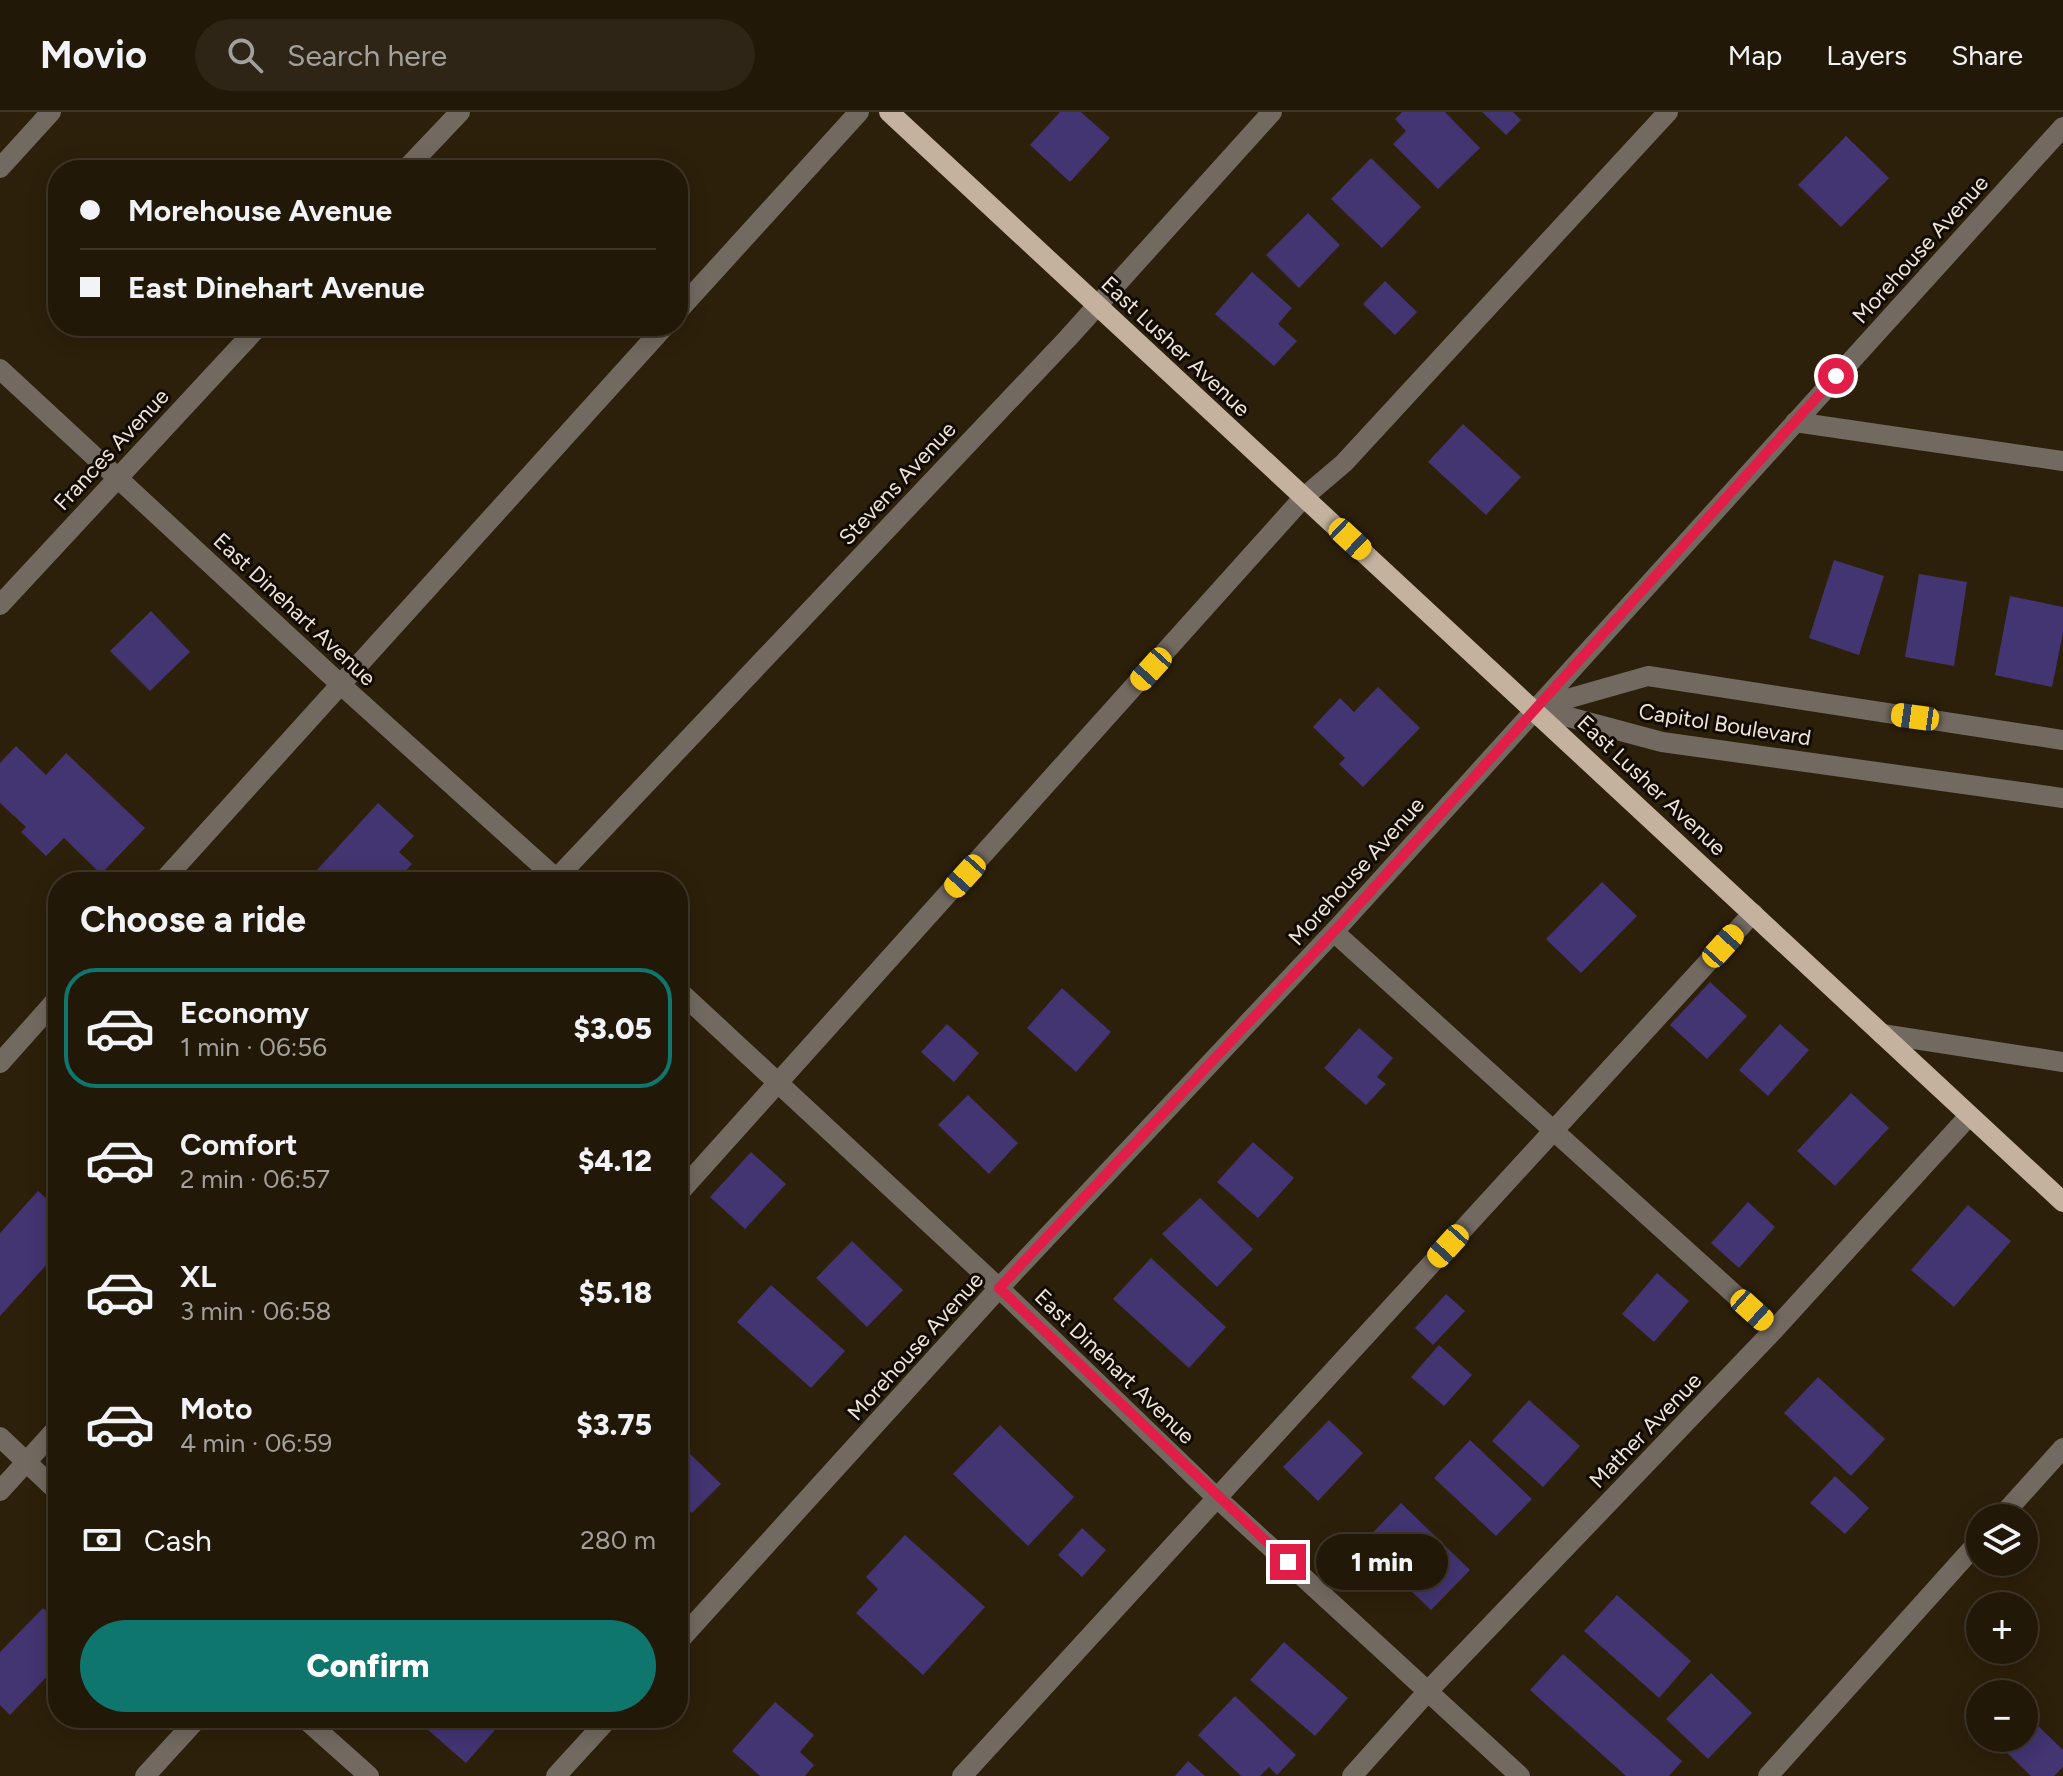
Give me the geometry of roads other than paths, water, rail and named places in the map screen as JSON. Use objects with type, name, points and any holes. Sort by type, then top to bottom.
[{"type":"main road","name":"East Lusher Avenue","points":[[889,112],[1535,708],[2063,1202]]},
{"type":"street","points":[[0,168],[51,112]]},
{"type":"street","points":[[414,160],[460,112]]},
{"type":"street","points":[[688,300],[859,112]]},
{"type":"street","name":"Stevens Avenue","points":[[564,872],[1097,306],[1272,112]]},
{"type":"street","points":[[688,1183],[1304,497],[1344,463],[1668,112]]},
{"type":"street","name":"Morehouse Avenue","points":[[688,1631],[999,1288],[1334,932],[2063,127]]},
{"type":"street","name":"Frances Avenue","points":[[0,605],[250,336]]},
{"type":"street","points":[[171,872],[656,336]]},
{"type":"street","name":"East Dinehart Avenue","points":[[0,369],[546,872]]},
{"type":"street","points":[[1795,422],[2063,461]]},
{"type":"street","name":"Capitol Boulevard","points":[[1535,708],[1648,676],[2063,740]]},
{"type":"street","name":"Capitol Boulevard","points":[[1535,708],[1662,742],[2063,798]]},
{"type":"street","points":[[962,1776],[1753,913]]},
{"type":"street","points":[[1334,932],[1774,1330]]},
{"type":"street","name":"East Dinehart Avenue","points":[[688,999],[999,1288],[1217,1498],[1520,1776]]},
{"type":"street","points":[[0,1063],[48,1009]]},
{"type":"street","points":[[1882,1034],[2063,1062]]},
{"type":"street","name":"Mather Avenue","points":[[1352,1776],[1429,1690],[1774,1330],[1969,1116]]},
{"type":"street","points":[[0,1437],[48,1483]]},
{"type":"street","points":[[0,1491],[48,1438]]},
{"type":"street","points":[[2013,1504],[2063,1448]]},
{"type":"street","points":[[1768,1776],[1966,1556]]},
{"type":"street","points":[[145,1776],[189,1728]]},
{"type":"street","points":[[315,1728],[369,1776]]},
{"type":"street","points":[[556,1776],[600,1728]]}]
